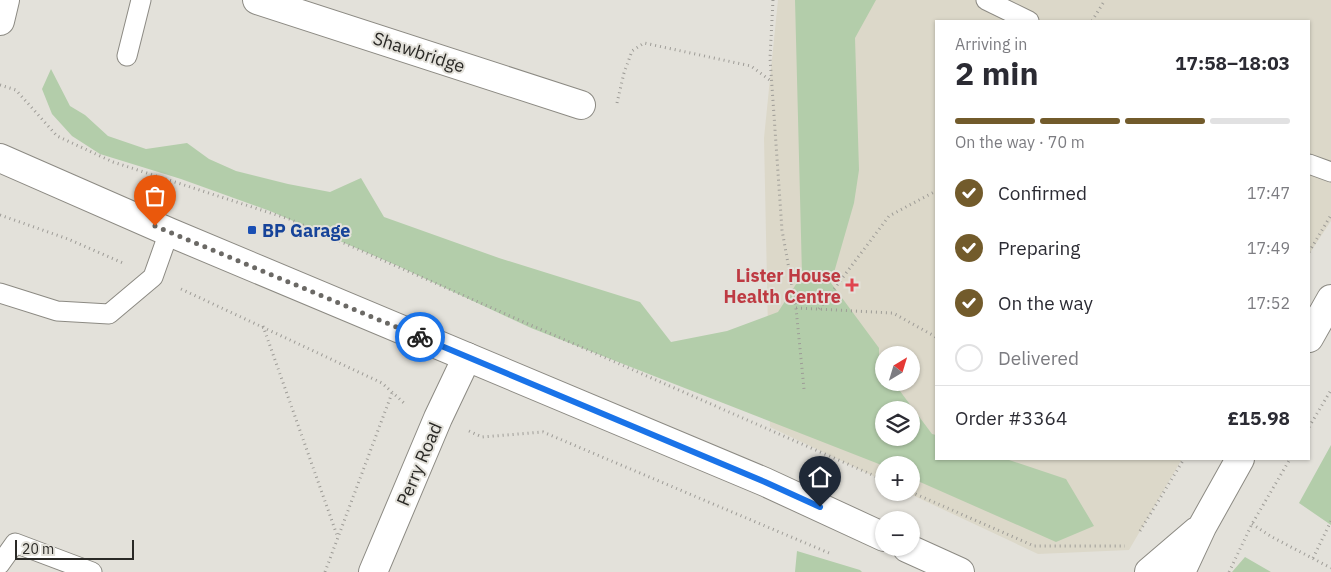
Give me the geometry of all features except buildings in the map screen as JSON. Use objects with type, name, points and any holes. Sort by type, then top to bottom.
[{"type":"main road","points":[[0,21],[5,0]]},
{"type":"main road","name":"Shawbridge","points":[[257,0],[580,104]]},
{"type":"main road","points":[[0,158],[170,232],[765,482],[875,533]]},
{"type":"main road","points":[[1310,336],[1331,299]]},
{"type":"main road","name":"Perry Road","points":[[373,572],[438,418],[467,357]]},
{"type":"main road","points":[[1181,572],[1202,527],[1239,460]]},
{"type":"main road","points":[[1149,572],[1202,527]]},
{"type":"main road","points":[[920,554],[960,572]]},
{"type":"lane","points":[[128,56],[141,0]]},
{"type":"lane","points":[[986,0],[1027,20]]},
{"type":"lane","points":[[1310,164],[1331,172]]},
{"type":"lane","points":[[0,293],[57,311],[109,314],[153,277],[170,232]]},
{"type":"lane","points":[[0,564],[15,543],[92,572]]},
{"type":"path","points":[[773,0],[770,58],[782,230],[796,308],[804,390]]},
{"type":"path","points":[[1093,20],[1105,0]]},
{"type":"path","points":[[580,104],[616,110],[624,73],[632,51],[644,44],[751,66],[771,81]]},
{"type":"path","points":[[0,85],[16,90],[57,136],[113,162],[289,219],[875,476]]},
{"type":"path","points":[[819,309],[889,216],[935,192]]},
{"type":"path","points":[[0,215],[68,238],[263,326],[382,383],[404,404],[482,437],[543,432],[838,556]]},
{"type":"path","points":[[1310,250],[1331,215]]},
{"type":"path","points":[[796,308],[893,313],[935,336]]},
{"type":"path","points":[[263,326],[338,538]]},
{"type":"path","points":[[1310,425],[1331,390]]},
{"type":"path","points":[[325,572],[392,392]]},
{"type":"path","points":[[1135,537],[1183,460]]},
{"type":"path","points":[[1229,572],[1252,524],[1289,460]]},
{"type":"path","points":[[920,496],[1034,546],[1125,547],[1130,542]]},
{"type":"path","points":[[1313,558],[1331,521]]},
{"type":"path","points":[[1252,524],[1272,537],[1331,568]]},
{"type":"shaded area","name":"Lister House Health Centre","points":[[778,0],[1331,0],[1331,221],[1310,252],[1310,20],[935,20],[935,460],[1181,460],[1129,550],[1038,554],[920,499],[920,456],[875,456],[875,477],[770,427],[764,138]]},
{"type":"green space","points":[[795,0],[876,0],[855,38],[859,170],[854,203],[831,283],[878,346],[875,346],[875,391],[900,391],[907,401],[875,401],[875,446],[920,446],[920,418],[932,434],[935,435],[935,460],[1009,460],[1066,479],[1094,526],[1056,542],[920,482],[920,456],[875,456],[875,462],[531,328],[398,266],[270,211],[181,179],[100,154],[72,136],[52,114],[42,89],[51,69],[70,106],[85,115],[108,136],[146,149],[187,143],[209,159],[236,171],[330,192],[361,178],[384,217],[499,258],[640,302],[671,342],[727,331],[778,312],[802,275]]},
{"type":"green space","points":[[1331,445],[1331,525],[1299,503]]},
{"type":"green space","points":[[797,551],[860,570],[862,572],[795,572]]},
{"type":"green space","points":[[1245,557],[1271,572],[1232,572]]},
{"type":"way so far","points":[[155,226],[420,337]]},
{"type":"place","name":"BP Garage","points":[[252,230]]},
{"type":"place","name":"Lister House Health Centre","points":[[852,285]]},
{"type":"route","points":[[420,337],[820,507]]}]
